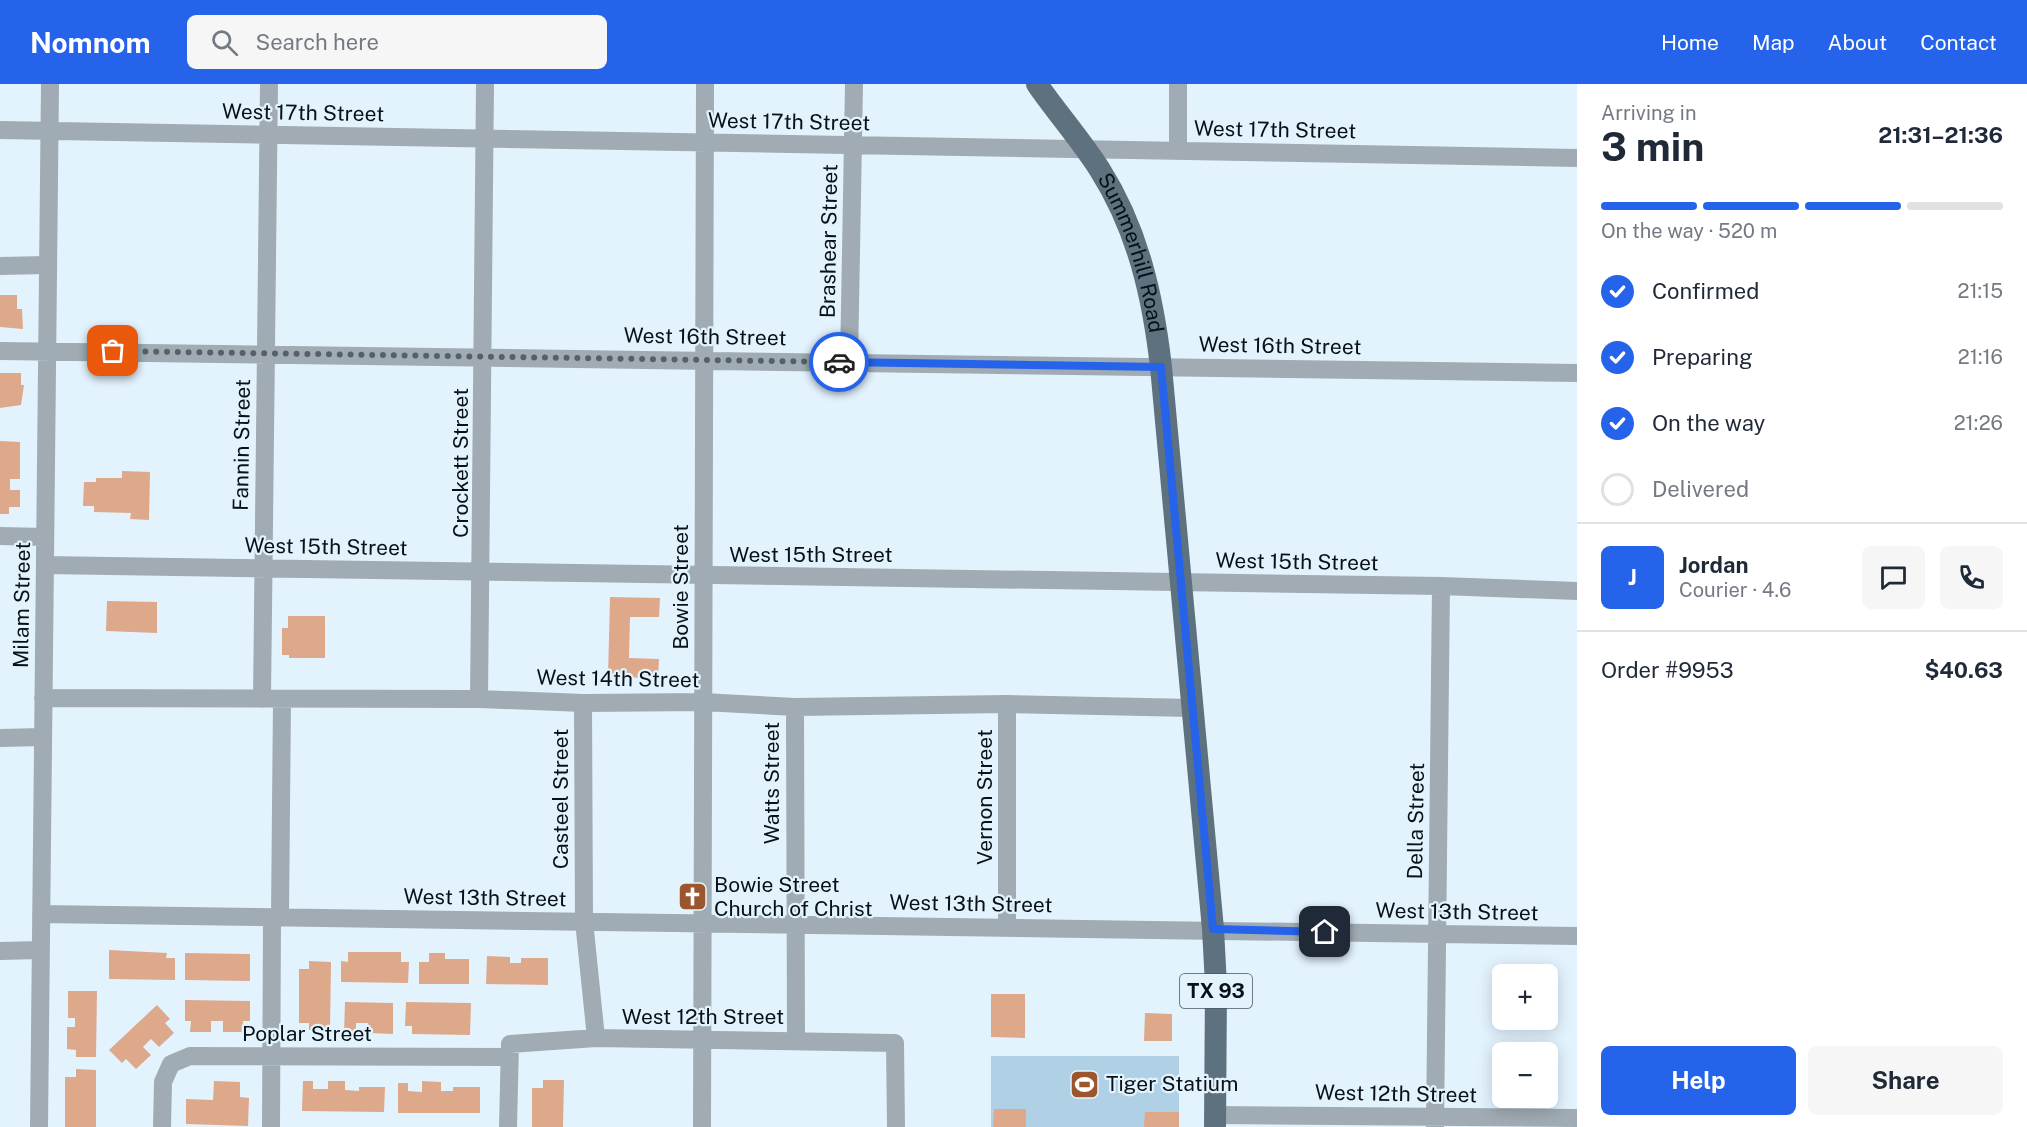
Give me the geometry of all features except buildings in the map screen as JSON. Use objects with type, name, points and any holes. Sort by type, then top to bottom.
[{"type":"main road","name":"Summerhill Road","points":[[1037,84],[1087,150],[1118,202],[1137,248],[1151,298],[1161,367],[1213,929],[1216,985],[1215,1121]]},
{"type":"street","name":"Milam Street","points":[[39,1127],[50,84]]},
{"type":"street","name":"Fannin Street","points":[[262,699],[269,84]]},
{"type":"street","name":"Crockett Street","points":[[479,699],[485,84]]},
{"type":"street","name":"Bowie Street","points":[[702,1127],[705,84]]},
{"type":"street","name":"Brashear Street","points":[[849,362],[854,84]]},
{"type":"street","points":[[1178,84],[1178,151]]},
{"type":"street","name":"West 17th Street","points":[[0,130],[1577,158]]},
{"type":"street","points":[[0,266],[48,265]]},
{"type":"street","name":"West 16th Street","points":[[0,351],[1577,373]]},
{"type":"street","points":[[0,536],[45,537]]},
{"type":"street","name":"West 15th Street","points":[[45,566],[1441,586],[1577,591]]},
{"type":"street","name":"Della Street","points":[[1435,1122],[1441,586]]},
{"type":"street","name":"West 14th Street","points":[[43,698],[479,699],[583,703],[703,702],[795,707],[1007,704],[1191,708]]},
{"type":"street","points":[[271,1127],[282,699]]},
{"type":"street","name":"Casteel Street","points":[[583,703],[584,921],[596,1038]]},
{"type":"street","name":"Vernon Street","points":[[1007,704],[1007,927]]},
{"type":"street","name":"Watts Street","points":[[795,707],[796,1040]]},
{"type":"street","points":[[0,738],[43,737]]},
{"type":"street","name":"West 13th Street","points":[[41,914],[1577,936]]},
{"type":"street","points":[[0,951],[40,950]]},
{"type":"street","name":"West 12th Street","points":[[510,1050],[596,1038],[895,1043],[896,1127]]},
{"type":"street","points":[[508,1127],[510,1050]]},
{"type":"street","name":"Poplar Street","points":[[162,1127],[164,1082],[171,1064],[190,1056],[272,1057],[510,1050]]},
{"type":"street","name":"West 12th Street","points":[[1215,1121],[1435,1122],[1577,1118]]},
{"type":"shaded area","name":"Tiger Statium","points":[[991,1056],[1179,1056],[1179,1127],[991,1127]]},
{"type":"way so far","points":[[113,351],[839,362]]},
{"type":"place","name":"Bowie Street Church of Christ","points":[[693,897]]},
{"type":"place","name":"Tiger Statium","points":[[1085,1084]]},
{"type":"route","points":[[839,362],[1161,367],[1213,929],[1325,932]]}]
